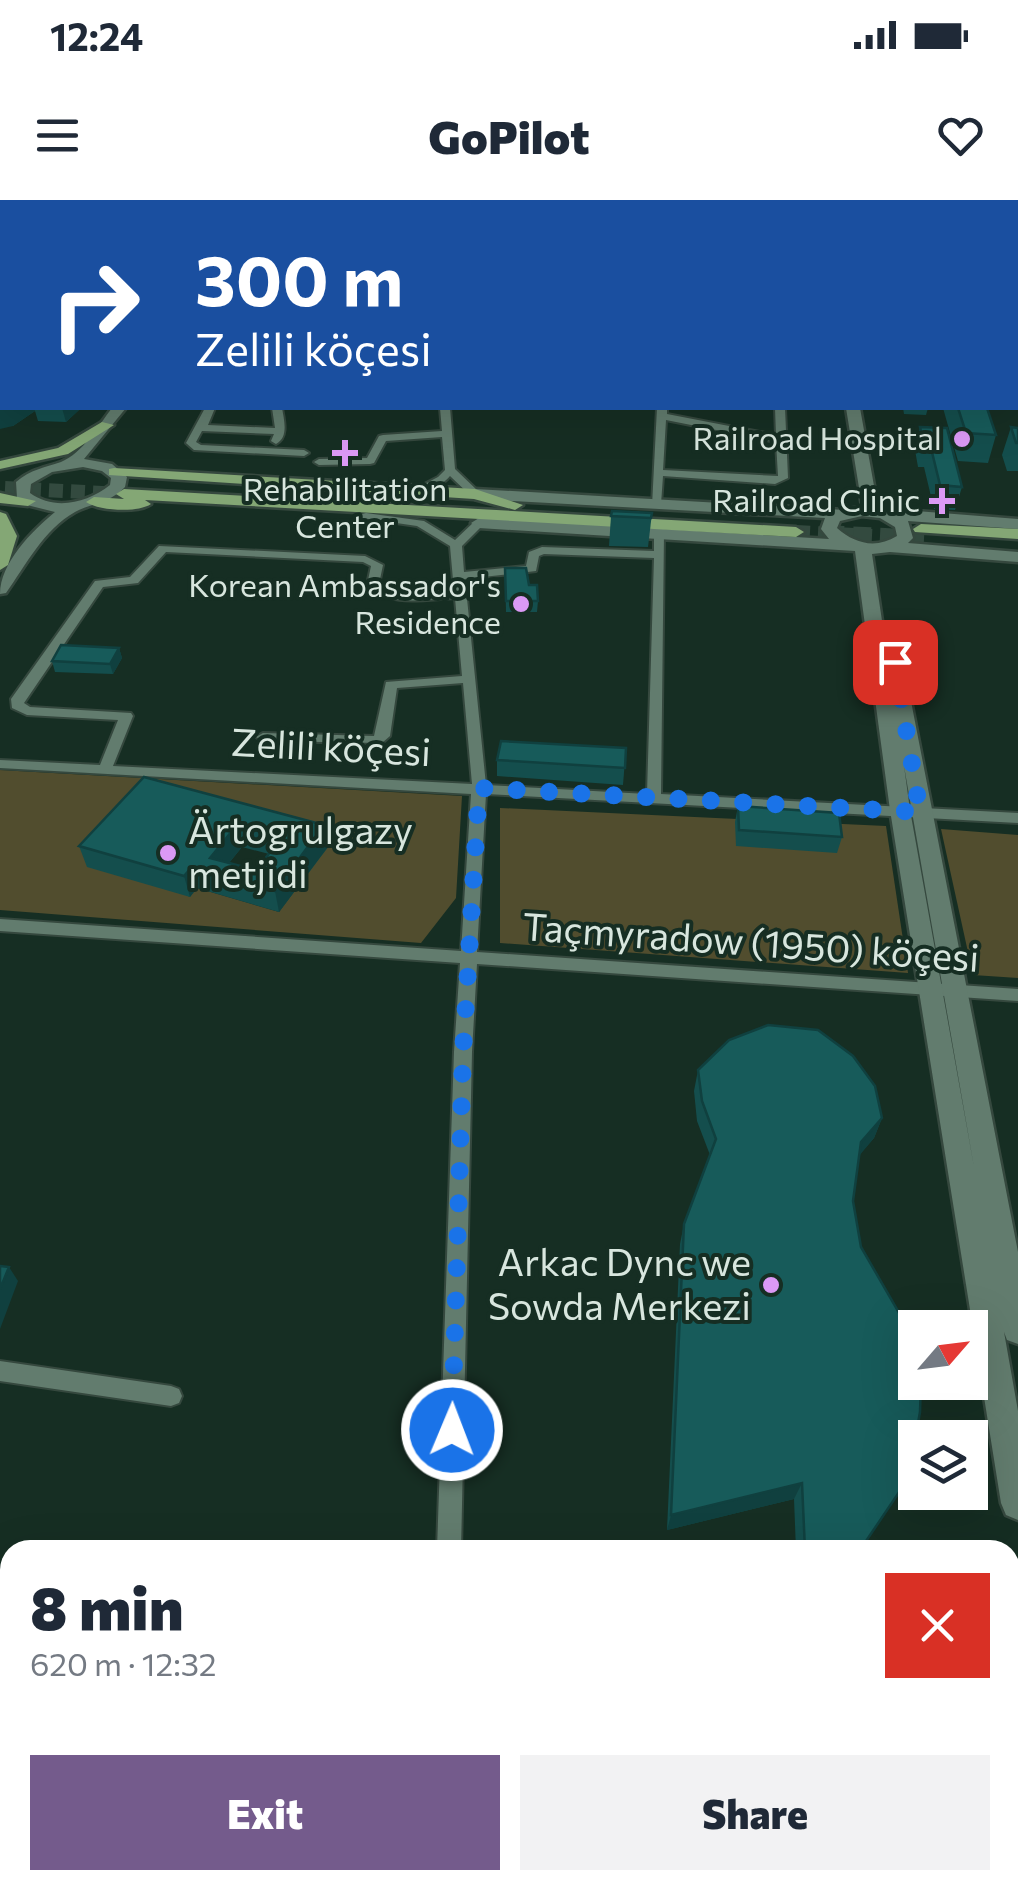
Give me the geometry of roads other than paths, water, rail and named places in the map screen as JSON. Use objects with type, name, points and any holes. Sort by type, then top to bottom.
[{"type":"main road","points":[[68,464],[89,448],[118,410]]},
{"type":"main road","points":[[94,502],[116,487],[119,480],[108,468],[102,450],[131,410]]},
{"type":"main road","points":[[4,486],[33,503],[72,507],[94,502],[366,516],[810,544],[871,553],[900,543],[906,531],[861,507],[838,410]]},
{"type":"main road","points":[[853,410],[861,507]]},
{"type":"main road","points":[[0,466],[64,451],[106,425]]},
{"type":"main road","points":[[0,466],[48,468],[68,464],[475,494],[813,513],[861,507],[906,518]]},
{"type":"main road","points":[[33,503],[21,492],[24,482],[48,468]]},
{"type":"main road","points":[[129,488],[795,527]]},
{"type":"main road","points":[[349,500],[418,490]]},
{"type":"main road","points":[[475,494],[515,510]]},
{"type":"main road","points":[[349,500],[366,516]]},
{"type":"main road","points":[[0,568],[33,503]]},
{"type":"main road","points":[[0,588],[49,523],[72,507]]},
{"type":"main road","points":[[871,553],[829,529],[829,523],[861,507],[906,518],[1018,524]]},
{"type":"main road","points":[[479,523],[515,510]]},
{"type":"main road","points":[[0,517],[10,536],[0,568]]},
{"type":"main road","points":[[810,544],[893,555],[924,540],[1018,534]]},
{"type":"main road","points":[[924,540],[1018,545]]},
{"type":"main road","points":[[924,540],[1018,556]]},
{"type":"main road","points":[[871,553],[942,990],[1018,1503]]},
{"type":"main road","points":[[942,990],[1018,1330]]},
{"type":"street","points":[[209,410],[191,443],[198,448],[304,453]]},
{"type":"street","points":[[272,453],[280,431],[277,410]]},
{"type":"street","points":[[445,410],[450,470],[475,494]]},
{"type":"street","points":[[714,426],[719,410]]},
{"type":"street","points":[[660,473],[775,481],[785,474],[780,410]]},
{"type":"street","points":[[656,504],[662,412],[743,436],[781,439]]},
{"type":"street","points":[[202,422],[210,430],[280,431]]},
{"type":"street","points":[[319,462],[370,461],[383,438],[448,434]]},
{"type":"street","points":[[418,490],[442,479],[450,470]]},
{"type":"street","points":[[366,516],[420,523],[456,545]]},
{"type":"street","points":[[456,545],[479,523]]},
{"type":"street","points":[[654,796],[660,534]]},
{"type":"street","points":[[448,1540],[463,1052],[479,788],[456,545]]},
{"type":"street","points":[[105,770],[126,716],[27,711],[18,705],[18,699],[99,584],[134,580],[163,548],[365,559],[376,565],[373,584],[377,591],[389,595],[524,572],[532,569],[533,554],[542,550],[659,555]]},
{"type":"street","points":[[263,737],[377,740],[384,736],[391,685],[468,680]]},
{"type":"street","name":"Zelili köçesi","points":[[0,764],[1018,818]]},
{"type":"street","name":"Taçmyradow (1950) köçesi","points":[[0,925],[1018,995]]},
{"type":"street","points":[[0,1371],[171,1396]]},
{"type":"tunnel","points":[[5,488],[124,494]]},
{"type":"tunnel","points":[[796,532],[872,536]]},
{"type":"tunnel","points":[[826,534],[924,539]]},
{"type":"place","name":"Railroad Hospital","points":[[962,439]]},
{"type":"place","name":"Rehabilitation Center","points":[[345,453]]},
{"type":"place","name":"Railroad Clinic","points":[[942,501]]},
{"type":"place","name":"Korean Ambassador's Residence","points":[[521,604]]},
{"type":"place","name":"Ärtogrulgazy metjidi","points":[[168,853]]},
{"type":"place","name":"Arkac Dync we Sowda Merkezi","points":[[771,1285]]}]
